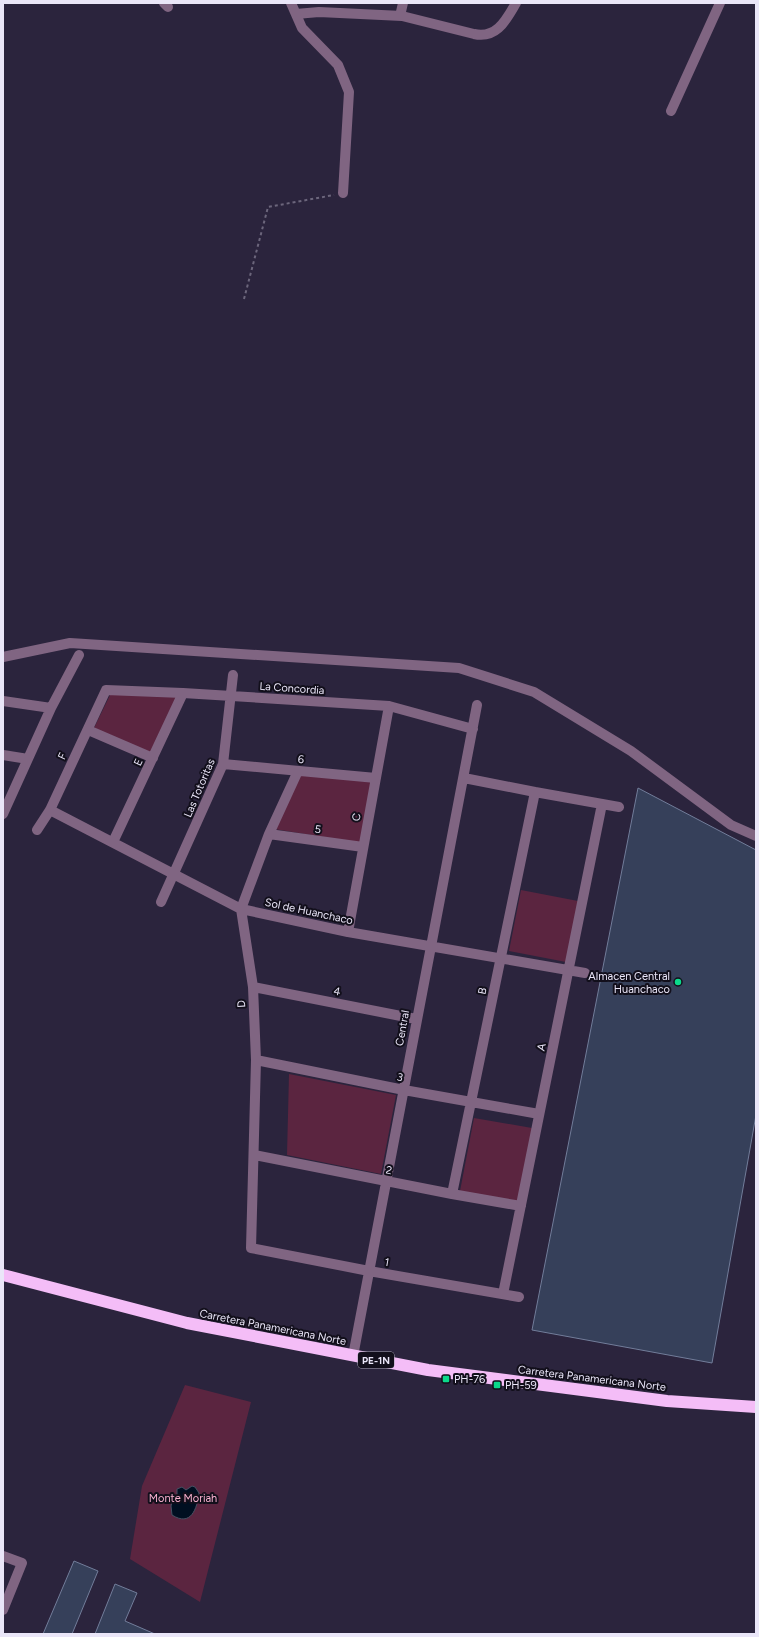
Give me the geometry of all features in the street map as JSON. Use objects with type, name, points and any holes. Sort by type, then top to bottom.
[{"type":"highway","name":"Carretera Panamericana Norte","points":[[3,1275],[187,1323],[428,1370],[667,1401],[756,1407]]},
{"type":"street","points":[[291,3],[302,28],[338,65],[349,92],[343,193]]},
{"type":"street","points":[[400,16],[403,3]]},
{"type":"street","points":[[296,14],[319,12],[400,16],[474,34],[485,35],[502,26],[516,3]]},
{"type":"street","points":[[671,111],[720,3]]},
{"type":"street","points":[[3,657],[70,643],[459,668],[534,692],[631,751],[731,825],[756,836]]},
{"type":"street","points":[[4,809],[51,708],[79,655]]},
{"type":"street","name":"Las Totoritas","points":[[161,902],[223,764],[233,675]]},
{"type":"street","name":"La Concordia","points":[[106,690],[183,693],[389,706],[473,729]]},
{"type":"street","name":"F","points":[[37,830],[50,810],[106,690]]},
{"type":"street","name":"E","points":[[114,842],[183,693]]},
{"type":"street","points":[[3,701],[51,708]]},
{"type":"street","name":"C","points":[[348,932],[389,706]]},
{"type":"street","name":"Central","points":[[352,1356],[404,1090],[416,1019],[478,706]]},
{"type":"street","points":[[88,730],[153,758]]},
{"type":"street","points":[[3,755],[28,759]]},
{"type":"street","name":"6","points":[[223,764],[376,778]]},
{"type":"street","name":"D","points":[[251,1248],[256,1060],[252,987],[241,909],[269,834],[298,771]]},
{"type":"street","points":[[464,778],[619,807]]},
{"type":"street","name":"B","points":[[452,1194],[535,792]]},
{"type":"street","name":"A","points":[[503,1294],[602,804]]},
{"type":"street","name":"Sol de Huanchaco","points":[[50,810],[241,909],[348,932],[431,945],[585,973]]},
{"type":"street","name":"5","points":[[269,834],[363,847]]},
{"type":"street","name":"4","points":[[252,987],[416,1019]]},
{"type":"street","name":"3","points":[[256,1060],[404,1090],[539,1114]]},
{"type":"street","name":"2","points":[[254,1155],[521,1206]]},
{"type":"street","name":"1","points":[[251,1248],[369,1271],[519,1297]]},
{"type":"street","points":[[3,1556],[22,1563],[3,1610]]},
{"type":"path","points":[[244,299],[268,207],[343,193]]},
{"type":"green space","points":[[111,693],[178,695],[152,753],[94,728]]},
{"type":"green space","points":[[302,773],[373,779],[361,843],[274,829]]},
{"type":"green space","points":[[521,890],[578,901],[566,962],[509,951]]},
{"type":"green space","points":[[289,1074],[396,1095],[381,1174],[287,1155]]},
{"type":"green space","points":[[474,1118],[532,1128],[519,1203],[460,1191]]},
{"type":"green space","name":"Monte Moriah","points":[[185,1385],[251,1402],[200,1602],[130,1559],[142,1486]]},
{"type":"water","points":[[192,1486],[195,1487],[199,1493],[195,1510],[188,1518],[184,1519],[172,1515],[172,1502],[179,1497],[177,1494],[177,1489],[182,1487],[186,1490]]},
{"type":"building","name":"Almacen Central Huanchaco","points":[[638,788],[756,850],[756,1115],[712,1363],[532,1330]]},
{"type":"building","points":[[74,1561],[98,1571],[72,1634],[43,1634]]},
{"type":"building","points":[[115,1584],[137,1593],[125,1621],[155,1634],[95,1634]]},
{"type":"place","name":"Almacen Central Huanchaco","points":[[678,982]]},
{"type":"place","name":"PH-76","points":[[446,1379]]},
{"type":"place","name":"PH-59","points":[[497,1385]]}]
